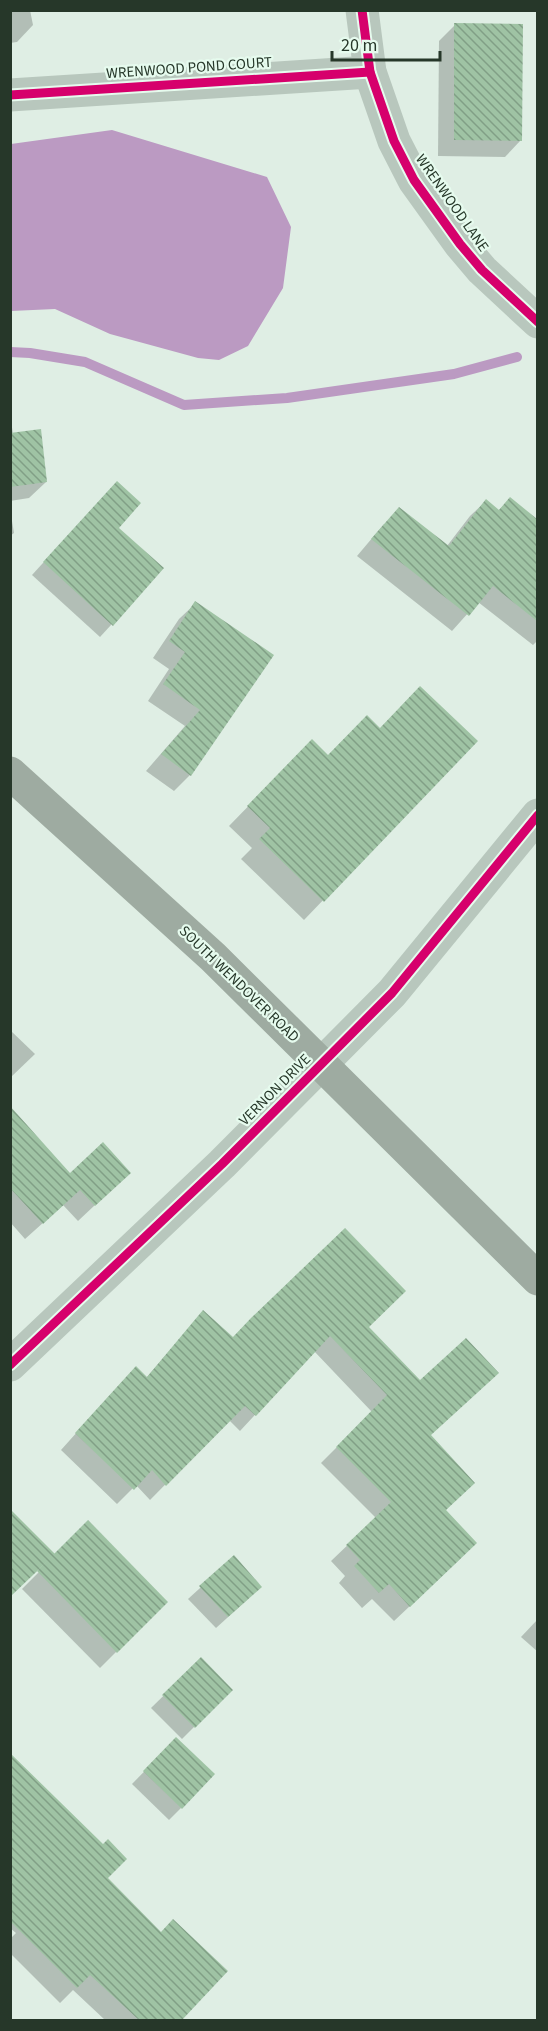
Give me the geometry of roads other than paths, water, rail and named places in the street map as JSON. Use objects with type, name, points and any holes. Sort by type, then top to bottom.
[{"type":"main road","name":"SOUTH WENDOVER ROAD","points":[[10,773],[213,957],[537,1279]]},
{"type":"street","name":"WRENWOOD LANE","points":[[362,10],[370,72],[394,141],[414,180],[460,244],[482,270],[537,322]]},
{"type":"street","name":"WRENWOOD POND COURT","points":[[10,95],[370,72]]},
{"type":"street","name":"VERNON DRIVE","points":[[10,1365],[222,1164],[392,993],[537,815]]},
{"type":"waterway","points":[[10,352],[85,362],[184,405],[287,398],[454,374],[517,357]]}]
